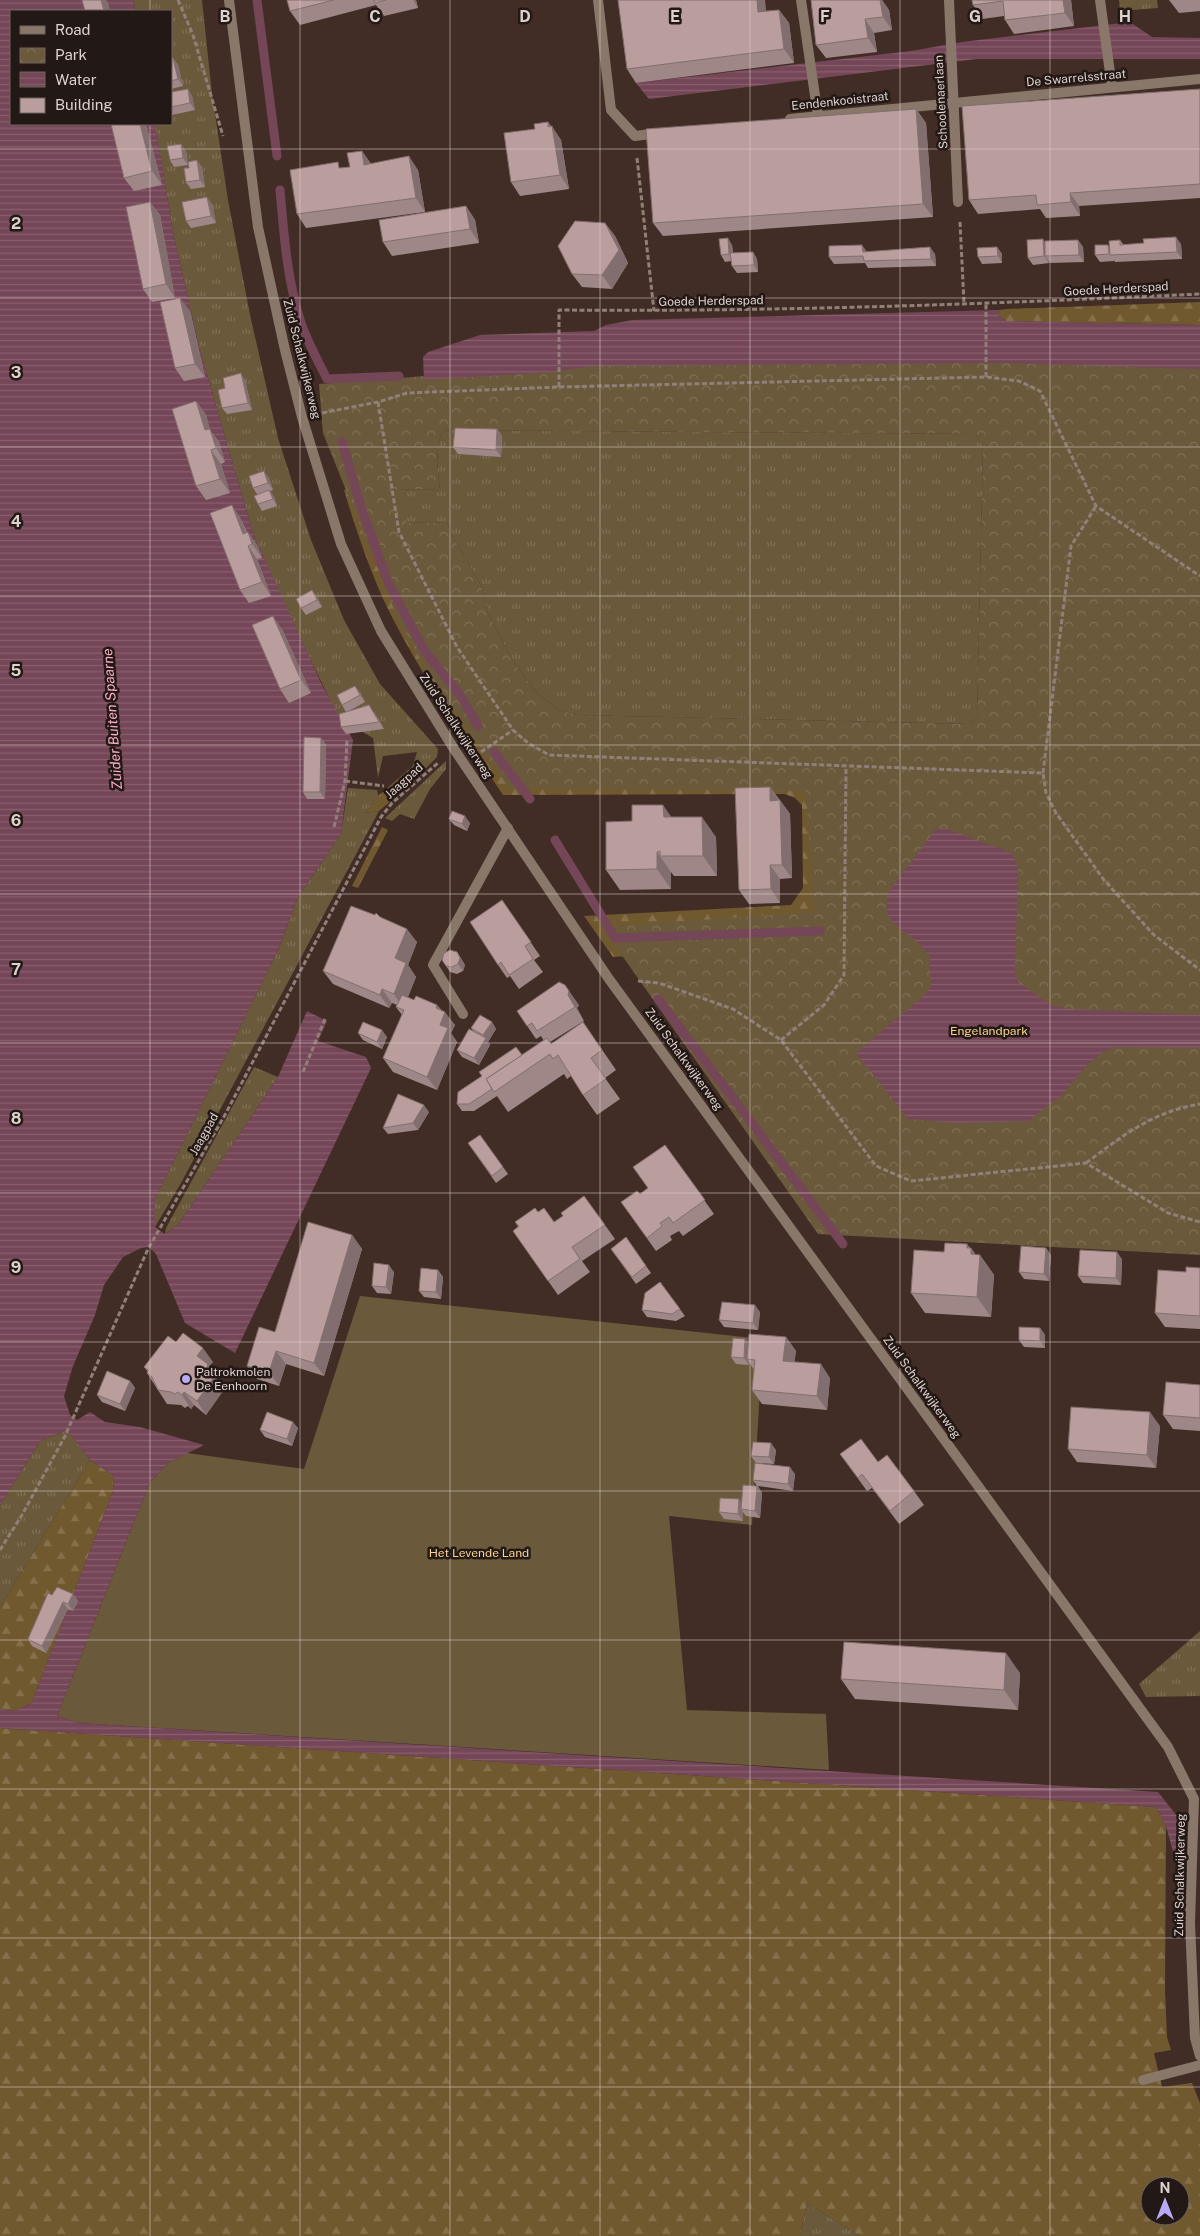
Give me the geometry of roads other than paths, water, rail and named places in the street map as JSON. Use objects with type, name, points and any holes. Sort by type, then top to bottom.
[{"type":"street","name":"Zuid Schalkwijkerweg","points":[[229,0],[258,227],[302,417],[341,544],[381,631],[454,749],[609,979],[1168,1747],[1194,1799],[1190,1923],[1196,2038],[1200,2056]]},
{"type":"street","points":[[598,0],[611,110],[635,136],[674,132]]},
{"type":"street","points":[[802,0],[818,116]]},
{"type":"street","name":"Schoolenaerlaan","points":[[949,0],[958,202]]},
{"type":"street","points":[[1100,0],[1112,87]]},
{"type":"street","name":"De Swarrelsstraat","points":[[954,102],[1200,79]]},
{"type":"street","name":"Eendenkooistraat","points":[[780,120],[954,102]]},
{"type":"street","points":[[463,1014],[433,965],[508,828]]},
{"type":"street","points":[[1143,2080],[1200,2065]]},
{"type":"water","name":"Zuider Buiten Spaarne","points":[[0,0],[133,0],[136,10],[10,10],[10,125],[155,125],[174,237],[199,347],[253,533],[322,685],[353,740],[341,834],[298,897],[278,950],[155,1199],[155,1227],[165,1234],[178,1225],[278,1077],[307,1011],[327,1021],[318,1041],[366,1057],[371,1068],[235,1353],[185,1323],[156,1254],[149,1247],[141,1248],[123,1257],[104,1285],[95,1315],[73,1366],[64,1396],[70,1415],[77,1420],[90,1412],[105,1422],[140,1427],[204,1445],[168,1463],[150,1482],[57,1716],[79,1723],[1158,1792],[1177,1816],[1181,1881],[1166,1826],[1156,1807],[0,1728],[0,1709],[17,1710],[32,1702],[113,1491],[114,1476],[90,1460],[69,1432],[62,1432],[40,1441],[0,1505]]},
{"type":"water","points":[[1130,22],[1152,37],[1200,38],[1200,59],[977,59],[649,99],[636,83],[911,51],[962,42]]},
{"type":"water","points":[[999,310],[998,315],[1006,321],[1200,325],[1200,369],[1000,363],[594,366],[553,372],[424,380],[423,357],[428,352],[480,335],[594,331],[606,325],[632,320]]},
{"type":"water","points":[[944,828],[1012,853],[1018,868],[1015,975],[1019,983],[1053,1006],[1070,1009],[1200,1015],[1200,1048],[1114,1047],[1103,1052],[1087,1065],[1061,1096],[1028,1121],[957,1123],[908,1119],[856,1053],[926,994],[931,985],[929,956],[918,942],[894,924],[887,913],[887,894],[935,830]]},
{"type":"waterway","points":[[257,0],[277,156]]},
{"type":"waterway","points":[[280,190],[287,257],[296,307],[307,338],[327,379],[399,376]]},
{"type":"waterway","points":[[342,442],[362,510],[388,582],[424,650],[460,695],[478,726]]},
{"type":"waterway","points":[[494,752],[530,799]]},
{"type":"waterway","points":[[555,840],[615,938],[820,931]]},
{"type":"waterway","points":[[658,999],[843,1244]]},
{"type":"place","name":"Paltrokmolen De Eenhoorn","points":[[186,1379]]},
{"type":"park label","name":"Engelandpark","points":[[989,1031]]},
{"type":"park label","name":"Het Levende Land","points":[[479,1553]]}]
